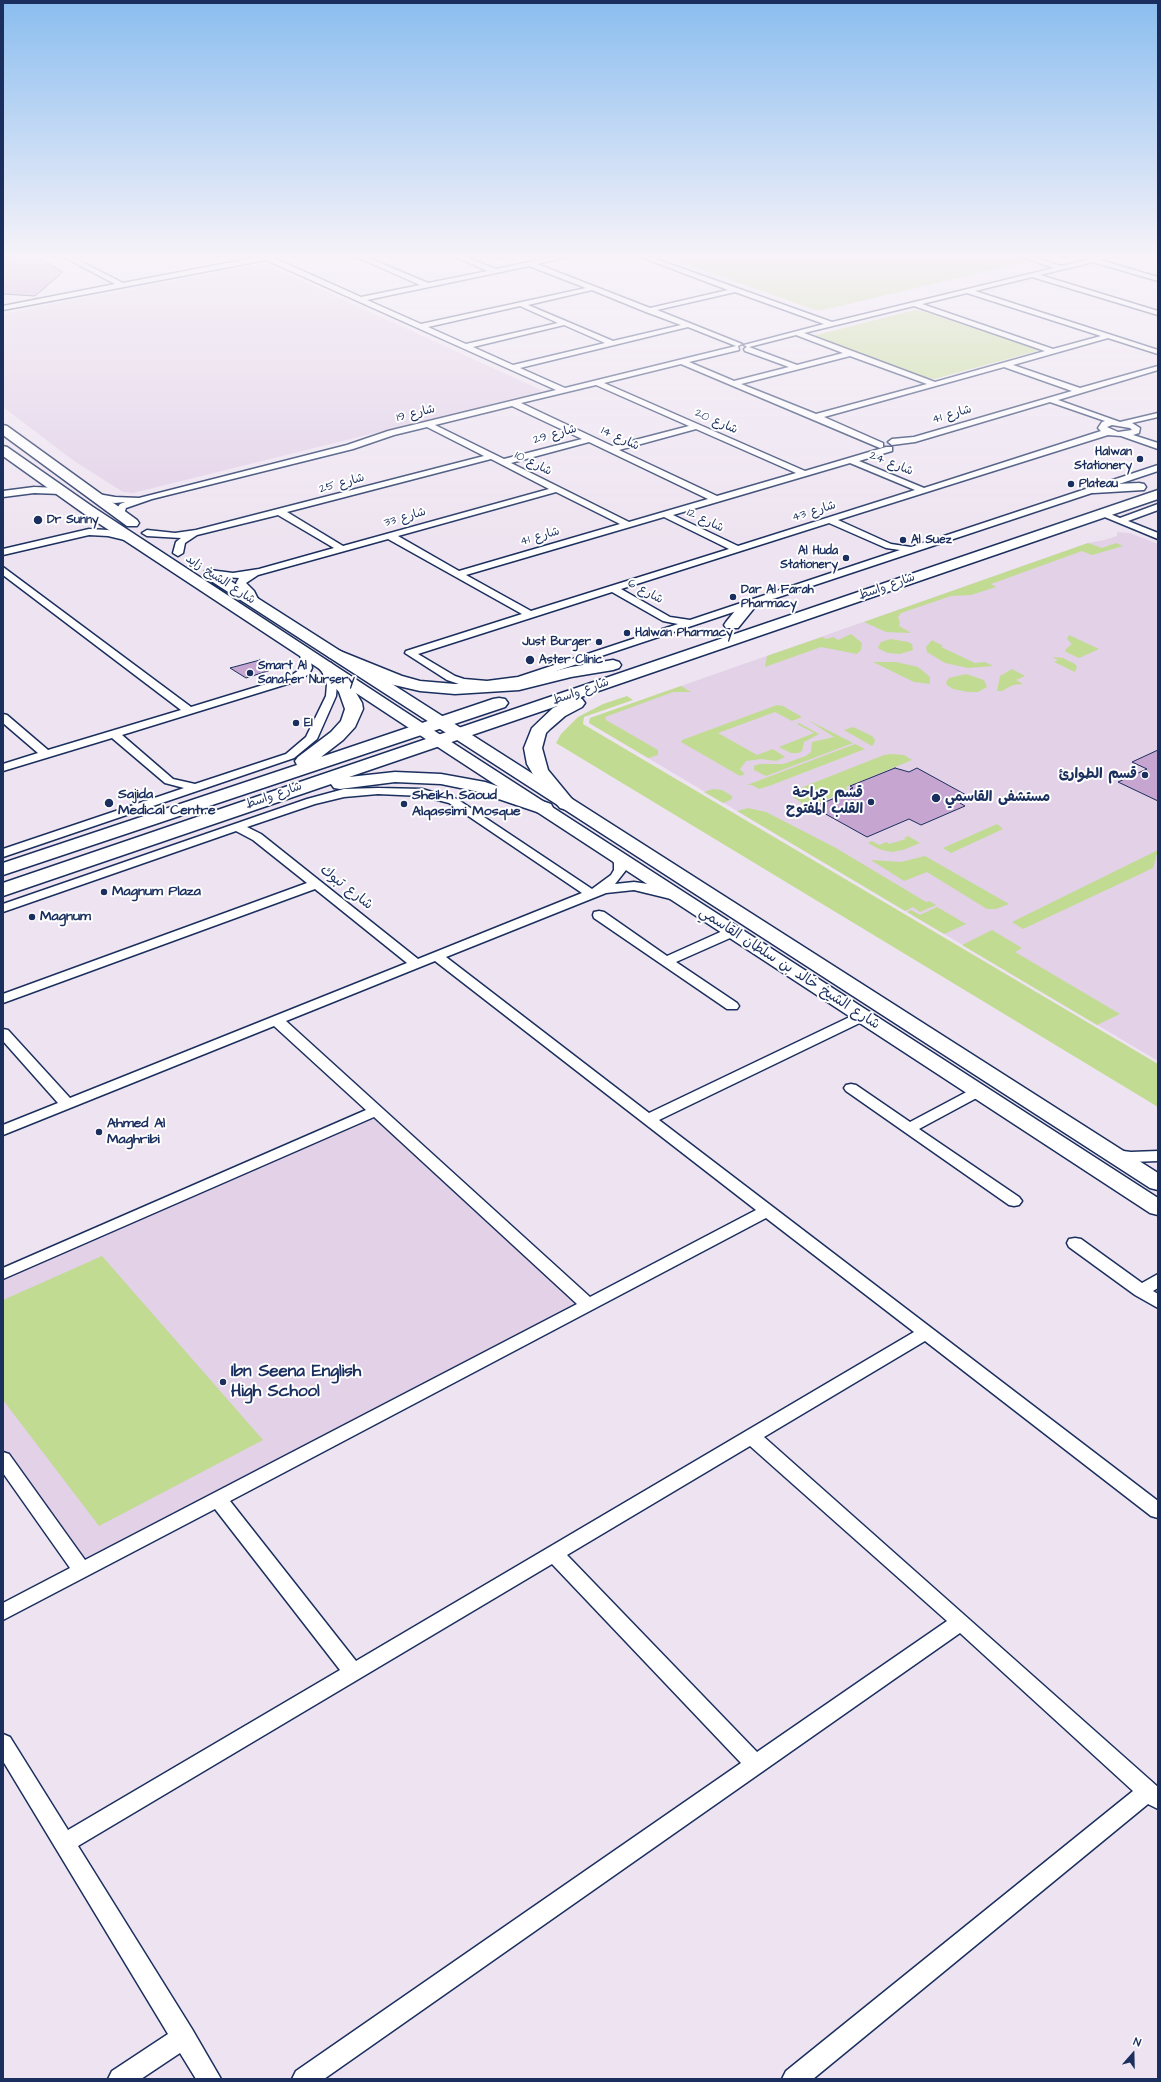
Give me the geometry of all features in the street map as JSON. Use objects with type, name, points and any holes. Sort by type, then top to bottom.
[{"type":"main road","name":"شارع الشيخ زايد","points":[[3,428],[92,496],[209,574],[256,603],[422,729]]},
{"type":"main road","name":"شارع الشيخ زايد","points":[[3,450],[38,476],[129,538],[305,652],[330,660],[442,722]]},
{"type":"main road","name":"شارع واسط","points":[[3,890],[459,733],[617,672],[732,625],[1158,481]]},
{"type":"main road","points":[[1094,489],[1139,487]]},
{"type":"main road","name":"شارع واسط","points":[[3,870],[442,722],[617,672],[1158,494]]},
{"type":"main road","points":[[732,625],[749,604]]},
{"type":"main road","points":[[330,660],[359,663],[385,677],[420,686],[466,690],[535,682],[571,672],[617,672],[614,684],[575,703],[550,718],[538,732],[534,740],[532,748],[536,764],[567,804]]},
{"type":"main road","points":[[283,775],[330,743],[344,730],[352,716],[354,710],[350,697],[330,660]]},
{"type":"main road","name":"شارع الشيخ خالد بن سلطان القاسمي","points":[[442,722],[567,804],[1158,1183]]},
{"type":"main road","name":"شارع الشيخ خالد بن سلطان القاسمي","points":[[422,729],[676,896],[1158,1208]]},
{"type":"main road","points":[[272,797],[364,780],[411,777],[441,778],[473,784],[544,808]]},
{"type":"main road","points":[[198,788],[258,784]]},
{"type":"main road","points":[[173,849],[200,822]]},
{"type":"main road","points":[[1128,1188],[1138,1184],[1158,1193]]},
{"type":"street","points":[[478,351],[563,390]]},
{"type":"street","points":[[513,367],[578,351]]},
{"type":"street","name":"شارع 19","points":[[149,497],[350,447],[384,435],[717,351]]},
{"type":"street","points":[[758,351],[797,367]]},
{"type":"street","points":[[847,351],[934,384]]},
{"type":"street","points":[[816,417],[1057,351]]},
{"type":"street","points":[[734,383],[852,353]]},
{"type":"street","points":[[680,361],[864,437],[888,445]]},
{"type":"street","points":[[1005,365],[1080,391]]},
{"type":"street","name":"شارع 41","points":[[459,574],[871,454],[888,445],[915,439],[1038,404],[1158,368]]},
{"type":"street","name":"شارع 20","points":[[596,382],[804,473]]},
{"type":"street","points":[[1050,400],[1136,429],[1158,440]]},
{"type":"street","name":"شارع 14","points":[[513,403],[716,498]]},
{"type":"street","points":[[1038,404],[1105,430],[1124,434],[1158,446]]},
{"type":"street","name":"شارع 43","points":[[506,685],[478,684],[458,681],[410,653],[528,614],[830,520],[1105,430],[1105,424],[1145,419],[1158,415]]},
{"type":"street","points":[[1124,434],[1133,433],[1138,423],[1145,419]]},
{"type":"street","name":"شارع 10","points":[[428,424],[628,525]]},
{"type":"street","points":[[612,449],[697,426]]},
{"type":"street","name":"شارع 29","points":[[503,462],[590,438]]},
{"type":"street","name":"شارع 25","points":[[147,533],[175,536],[196,533],[493,456]]},
{"type":"street","name":"شارع 24","points":[[850,460],[922,490]]},
{"type":"street","points":[[506,685],[1158,468]]},
{"type":"street","points":[[15,492],[33,482],[38,476]]},
{"type":"street","name":"شارع 33","points":[[209,574],[233,576],[260,572],[557,489]]},
{"type":"street","points":[[3,494],[38,490],[61,491]]},
{"type":"street","points":[[92,496],[121,500],[149,497]]},
{"type":"street","points":[[121,516],[120,511],[123,506],[149,497]]},
{"type":"street","points":[[1119,521],[1158,507]]},
{"type":"street","points":[[74,534],[90,524],[91,518],[88,510]]},
{"type":"street","points":[[280,512],[342,549]]},
{"type":"street","points":[[1100,513],[1158,536]]},
{"type":"street","name":"شارع 12","points":[[664,514],[736,549]]},
{"type":"street","points":[[830,520],[889,546],[914,550]]},
{"type":"street","points":[[3,552],[74,534],[102,532],[129,538]]},
{"type":"street","name":"شارع 25","points":[[178,553],[181,542],[196,533]]},
{"type":"street","points":[[390,536],[528,614]]},
{"type":"street","points":[[889,546],[892,550],[893,557]]},
{"type":"street","points":[[3,570],[190,711]]},
{"type":"street","name":"شارع 33","points":[[256,603],[251,593],[243,587],[241,583],[244,579],[260,572]]},
{"type":"street","name":"شارع 6","points":[[611,588],[667,619],[694,623]]},
{"type":"street","name":"شارع 6","points":[[667,619],[671,625],[670,631]]},
{"type":"street","points":[[3,768],[300,676],[307,668],[305,652]]},
{"type":"street","points":[[3,853],[279,761],[306,745],[314,733],[332,690],[330,660]]},
{"type":"street","points":[[3,717],[47,754]]},
{"type":"street","points":[[114,734],[169,781],[198,788]]},
{"type":"street","points":[[164,799],[171,790],[169,781]]},
{"type":"street","points":[[3,908],[311,801],[344,793],[378,791],[434,795],[445,798],[460,805],[596,892]]},
{"type":"street","points":[[257,837],[256,830],[262,818]]},
{"type":"street","name":"شارع تبوك","points":[[237,827],[257,837],[417,964]]},
{"type":"street","points":[[596,892],[616,877],[620,870],[620,863],[617,857]]},
{"type":"street","points":[[3,999],[316,884]]},
{"type":"street","points":[[3,1130],[596,892],[634,886],[648,888],[676,896]]},
{"type":"street","points":[[599,915],[732,1006]]},
{"type":"street","points":[[666,961],[732,932]]},
{"type":"street","points":[[436,956],[1158,1510]]},
{"type":"street","points":[[648,1119],[863,1016]]},
{"type":"street","points":[[276,1020],[589,1304]]},
{"type":"street","points":[[3,1033],[67,1104]]},
{"type":"street","points":[[851,1088],[1014,1201]]},
{"type":"street","points":[[909,1128],[979,1091]]},
{"type":"street","points":[[3,1274],[376,1111]]},
{"type":"street","points":[[1115,1155],[1131,1157],[1158,1156]]},
{"type":"street","points":[[3,1612],[767,1210]]},
{"type":"street","points":[[1075,1243],[1158,1302]]},
{"type":"street","points":[[1141,1291],[1158,1280]]},
{"type":"street","points":[[65,1843],[926,1333]]},
{"type":"street","points":[[751,1436],[962,1622],[1153,1795],[794,2079]]},
{"type":"street","points":[[3,1458],[82,1571]]},
{"type":"street","points":[[218,1499],[354,1672]]},
{"type":"street","points":[[553,1553],[755,1764]]},
{"type":"street","points":[[304,2079],[755,1764],[962,1622]]},
{"type":"street","points":[[3,1743],[209,2079]]},
{"type":"street","points":[[120,2079],[184,2037]]},
{"type":"shaded area","points":[[3,351],[456,351],[541,390],[540,392],[133,493],[123,492],[74,461],[3,407]]},
{"type":"shaded area","name":"مستشفى القاسمي","points":[[1117,532],[1130,533],[1158,544],[1158,1061],[589,723],[590,718],[1088,543],[1117,536]]},
{"type":"shaded area","name":"Ibn Seena English High School","points":[[376,1111],[589,1305],[82,1571],[3,1459],[3,1274]]},
{"type":"green space","points":[[854,351],[1036,351],[934,379],[927,378]]},
{"type":"green space","points":[[1088,543],[1102,548],[1116,543],[1123,546],[1092,555],[1082,551],[991,584],[996,587],[971,595],[951,596],[901,613],[898,617],[900,623],[899,626],[911,633],[886,632],[864,622]]},
{"type":"green space","points":[[851,634],[862,643],[861,650],[857,654],[821,647],[765,667],[767,656],[822,637],[826,639],[833,637],[838,640]]},
{"type":"green space","points":[[1069,635],[1099,649],[1079,658],[1066,652],[1065,650],[1072,644],[1067,639]]},
{"type":"green space","points":[[891,639],[912,644],[913,650],[900,654],[888,653],[879,649],[878,647],[881,642]]},
{"type":"green space","points":[[932,640],[943,646],[941,647],[975,663],[985,662],[993,666],[968,668],[945,663],[927,652],[926,647]]},
{"type":"green space","points":[[1052,657],[1063,658],[1075,664],[1077,667],[1075,672],[1054,662],[1058,660]]},
{"type":"green space","points":[[873,662],[896,662],[918,667],[930,677],[930,684],[914,682]]},
{"type":"green space","points":[[1012,669],[1025,676],[1016,680],[1023,684],[1013,685],[1002,691],[997,691],[1000,676]]},
{"type":"green space","points":[[966,674],[984,680],[987,687],[978,692],[968,692],[953,689],[947,685],[946,682],[949,678]]},
{"type":"green space","points":[[681,686],[691,692],[673,692],[605,717],[606,720],[658,750],[658,755],[648,758],[589,723],[590,718]]},
{"type":"green space","points":[[627,696],[633,700],[584,717],[583,724],[1158,1064],[1158,1107],[556,743],[561,734],[578,717],[603,704]]},
{"type":"green space","points":[[777,705],[783,706],[802,717],[792,721],[775,712],[718,733],[757,755],[773,749],[785,757],[776,761],[761,759],[746,761],[740,769],[745,774],[740,776],[681,742],[682,740]]},
{"type":"green space","points":[[808,720],[853,743],[766,776],[754,770],[754,766],[759,764],[783,764],[806,756],[811,752],[812,742],[834,737]]},
{"type":"green space","points":[[799,723],[819,734],[804,742],[802,751],[798,753],[791,753],[779,747],[814,733],[797,724]]},
{"type":"green space","points":[[853,727],[872,736],[875,740],[874,744],[872,746],[844,730]]},
{"type":"green space","points":[[855,744],[865,749],[769,786],[759,789],[752,785],[747,785]]},
{"type":"green space","points":[[884,755],[904,755],[912,760],[846,787],[848,791],[807,807],[792,796],[793,792],[798,789]]},
{"type":"green space","points":[[713,789],[722,790],[732,796],[732,799],[723,803],[704,792]]},
{"type":"green space","points":[[748,808],[766,812],[836,848],[926,902],[929,901],[936,905],[920,912],[913,907],[905,911],[737,811]]},
{"type":"green space","points":[[997,824],[1003,829],[951,853],[943,848]]},
{"type":"green space","points":[[908,836],[920,843],[903,850],[891,852],[879,849],[868,843],[872,841],[879,845],[887,842],[889,844],[906,839],[904,838]]},
{"type":"green space","points":[[1158,850],[1153,868],[1023,929],[1012,922]]},
{"type":"green space","points":[[925,856],[1009,904],[996,909],[987,909],[927,872],[904,881],[871,860],[901,862]]},
{"type":"green space","points":[[937,907],[966,924],[944,934],[907,912],[911,910],[920,915]]},
{"type":"green space","points":[[992,930],[1022,948],[1015,952],[1120,1014],[1097,1025],[962,945]]},
{"type":"green space","points":[[102,1256],[263,1440],[99,1526],[3,1400],[3,1300]]},
{"type":"building","name":"Smart Al Sanafer Nursery","points":[[260,660],[274,669],[246,678],[230,668]]},
{"type":"building","name":"قسم الطوارئ","points":[[1158,750],[1158,801],[1118,782],[1147,769],[1132,762]]},
{"type":"building","name":"قسم جراحة القلب المفتوح","points":[[895,768],[909,772],[917,768],[968,796],[960,799],[964,801],[960,803],[965,806],[921,825],[909,819],[867,837],[813,807],[852,791],[850,789],[853,788],[850,786]]},
{"type":"place","name":"Halwan Stationery","points":[[1140,459]]},
{"type":"place","name":"Plateau","points":[[1071,484]]},
{"type":"place","name":"Dr Sunny","points":[[38,520]]},
{"type":"place","name":"Al Suez","points":[[903,540]]},
{"type":"place","name":"Al Huda Stationery","points":[[846,558]]},
{"type":"place","name":"Dar Al Farah Pharmacy","points":[[733,597]]},
{"type":"place","name":"Halwan Pharmacy","points":[[627,633]]},
{"type":"place","name":"Just Burger","points":[[599,642]]},
{"type":"place","name":"Aster Clinic","points":[[530,660]]},
{"type":"place","name":"Smart Al Sanafer Nursery","points":[[250,673]]},
{"type":"place","name":"EI","points":[[296,723]]},
{"type":"place","name":"قسم الطوارئ","points":[[1145,775]]},
{"type":"place","name":"مستشفى القاسمي","points":[[936,798]]},
{"type":"place","name":"قسم جراحة القلب المفتوح","points":[[871,802]]},
{"type":"place","name":"Sajida Medical Centre","points":[[109,803]]},
{"type":"place","name":"Sheikh Saoud Alqassimi Mosque","points":[[404,804]]},
{"type":"place","name":"Magnum Plaza","points":[[104,892]]},
{"type":"place","name":"Magnum","points":[[32,917]]},
{"type":"place","name":"Ahmed Al Maghribi","points":[[99,1132]]},
{"type":"place","name":"Ibn Seena English High School","points":[[223,1382]]}]
